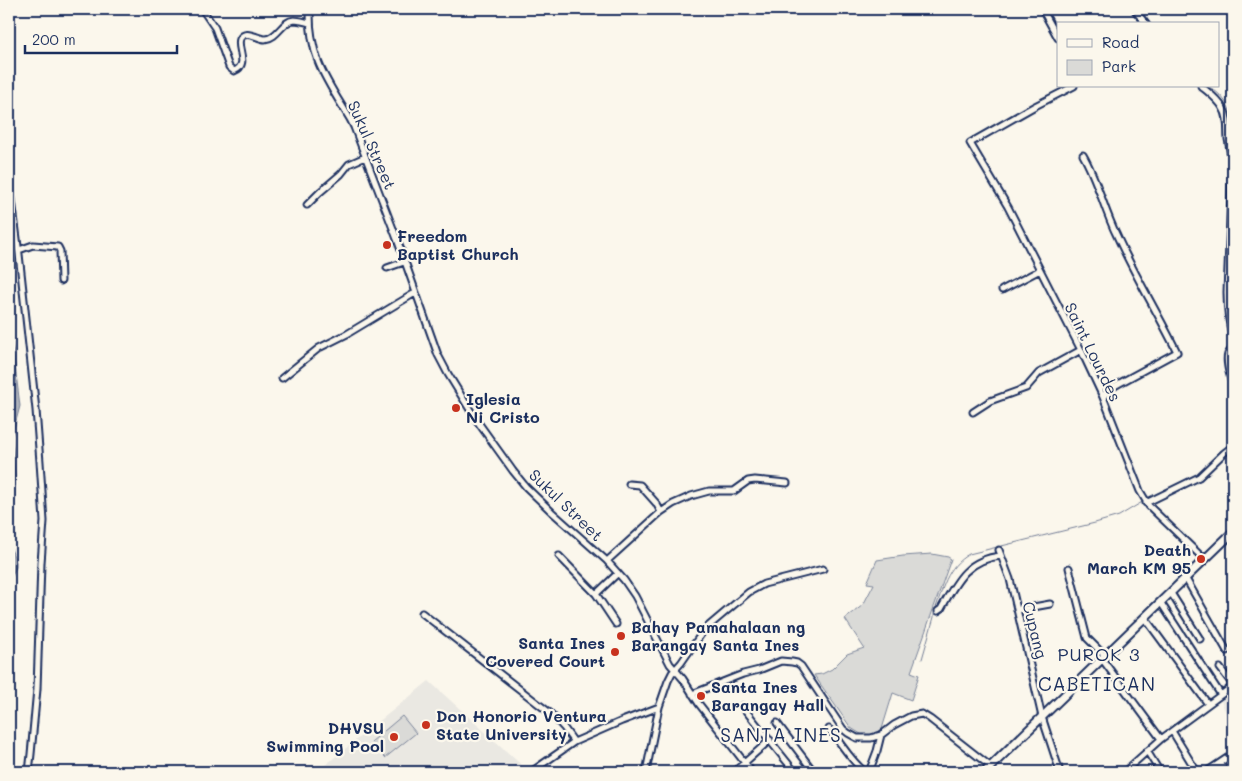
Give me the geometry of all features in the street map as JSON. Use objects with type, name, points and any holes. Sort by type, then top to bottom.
[{"type":"main road","points":[[984,772],[1233,532]]},
{"type":"street","points":[[202,9],[215,28],[229,68],[234,70],[238,69],[241,65],[239,42],[243,35],[247,34],[265,39],[273,36],[293,20],[310,23]]},
{"type":"street","name":"Sukul Street","points":[[310,9],[312,42],[320,66],[350,119],[394,231],[415,293],[444,368],[475,418],[513,471],[536,498],[618,573],[635,596],[670,664],[752,772]]},
{"type":"street","points":[[1042,9],[1057,36]]},
{"type":"street","points":[[1134,9],[1144,22]]},
{"type":"street","name":"Saint Lourdes","points":[[1070,88],[970,144],[1008,207],[1080,350],[1102,397],[1145,501],[1204,560]]},
{"type":"street","points":[[1203,88],[1226,112],[1228,126],[1232,170],[1227,308],[1229,326],[1233,337]]},
{"type":"street","points":[[1083,155],[1091,170],[1119,241],[1177,352],[1111,388],[1102,397]]},
{"type":"street","points":[[307,205],[350,164],[365,157]]},
{"type":"street","points":[[9,177],[19,250],[44,521],[37,689],[29,772]]},
{"type":"street","points":[[19,250],[33,245],[58,247],[60,251],[61,280]]},
{"type":"street","points":[[387,268],[404,262]]},
{"type":"street","points":[[1002,290],[1040,270]]},
{"type":"street","points":[[282,378],[319,348],[347,334],[415,293]]},
{"type":"street","points":[[1233,347],[1227,356],[1233,387]]},
{"type":"street","points":[[973,412],[990,401],[1026,388],[1039,373],[1080,350]]},
{"type":"street","points":[[1145,501],[1199,478],[1233,446]]},
{"type":"street","points":[[607,561],[661,512],[691,496],[734,490],[748,481],[755,480],[788,483]]},
{"type":"street","points":[[629,484],[640,485],[661,512]]},
{"type":"street","name":"Cupang","points":[[938,611],[970,566],[1000,553],[1010,579],[1042,717],[1060,772]]},
{"type":"street","points":[[559,556],[596,594],[616,624]]},
{"type":"street","points":[[1069,568],[1087,638],[1104,658],[1161,739]]},
{"type":"street","points":[[646,772],[659,707],[668,681],[704,630],[749,592],[764,584],[822,569]]},
{"type":"street","points":[[596,594],[618,573]]},
{"type":"street","points":[[1186,579],[1227,651]]},
{"type":"street","points":[[1171,593],[1200,638]]},
{"type":"street","points":[[1161,603],[1221,695]]},
{"type":"street","points":[[1017,610],[1050,604]]},
{"type":"street","points":[[422,613],[550,713],[574,742]]},
{"type":"street","points":[[1145,618],[1208,704]]},
{"type":"street","points":[[692,694],[743,674],[781,662],[797,663],[801,666],[843,729],[858,738],[881,736]]},
{"type":"street","points":[[1124,772],[1161,739],[1233,686],[1220,668]]},
{"type":"street","points":[[742,706],[795,772]]},
{"type":"street","points":[[533,772],[574,742],[659,707]]},
{"type":"street","points":[[869,772],[881,736],[891,727],[911,716],[922,714],[990,766]]},
{"type":"street","points":[[777,723],[814,772]]},
{"type":"street","points":[[829,729],[849,757],[865,772]]},
{"type":"street","points":[[1172,731],[1197,772]]},
{"type":"street","points":[[734,772],[770,740]]},
{"type":"street","points":[[1147,751],[1160,772]]},
{"type":"street","points":[[1206,772],[1233,754]]},
{"type":"street","points":[[1214,772],[1222,766],[1225,772]]},
{"type":"shaded area","points":[[9,317],[20,406],[12,436],[15,476],[13,526],[10,546],[16,567],[9,583]]},
{"type":"shaded area","points":[[9,583],[12,606],[9,626]]},
{"type":"shaded area","name":"Don Honorio Ventura State University","points":[[429,681],[528,771],[321,772],[319,770]]},
{"type":"shaded area","points":[[1233,688],[1233,731],[1220,698]]},
{"type":"green space","points":[[932,554],[951,559],[911,672],[919,675],[911,700],[893,693],[882,729],[876,733],[864,736],[851,728],[814,675],[822,674],[832,669],[847,654],[864,648],[845,619],[863,605],[874,584],[867,583],[877,560]]},
{"type":"green space","name":"DHVSU Swimming Pool","points":[[402,716],[416,733],[385,758],[371,742]]},
{"type":"waterway","points":[[1140,9],[1150,22]]},
{"type":"waterway","points":[[1211,88],[1217,92],[1229,108],[1233,135]]},
{"type":"waterway","points":[[1233,209],[1233,214]]},
{"type":"waterway","points":[[1230,265],[1232,271],[1230,302],[1233,326]]},
{"type":"waterway","points":[[1223,451],[1233,442]]},
{"type":"waterway","points":[[1210,463],[1220,454]]},
{"type":"waterway","points":[[1147,499],[1185,481]]},
{"type":"waterway","points":[[922,659],[934,613],[946,579],[961,559],[969,554],[1119,516],[1144,501]]},
{"type":"place","name":"Freedom Baptist Church","points":[[387,245]]},
{"type":"place","name":"Iglesia Ni Cristo","points":[[456,408]]},
{"type":"place","name":"Death March KM 95","points":[[1201,559]]},
{"type":"place","name":"Bahay Pamahalaan ng Barangay Santa Ines","points":[[621,636]]},
{"type":"place","name":"Santa Ines Covered Court","points":[[615,652]]},
{"type":"place","name":"Santa Ines Barangay Hall","points":[[701,696]]},
{"type":"place","name":"Don Honorio Ventura State University","points":[[426,725]]},
{"type":"place","name":"DHVSU Swimming Pool","points":[[394,737]]},
{"type":"district","name":"PUROK 3","points":[[1099,655]]},
{"type":"district","name":"CABETICAN","points":[[1097,684]]},
{"type":"district","name":"SANTA INES","points":[[781,735]]}]
